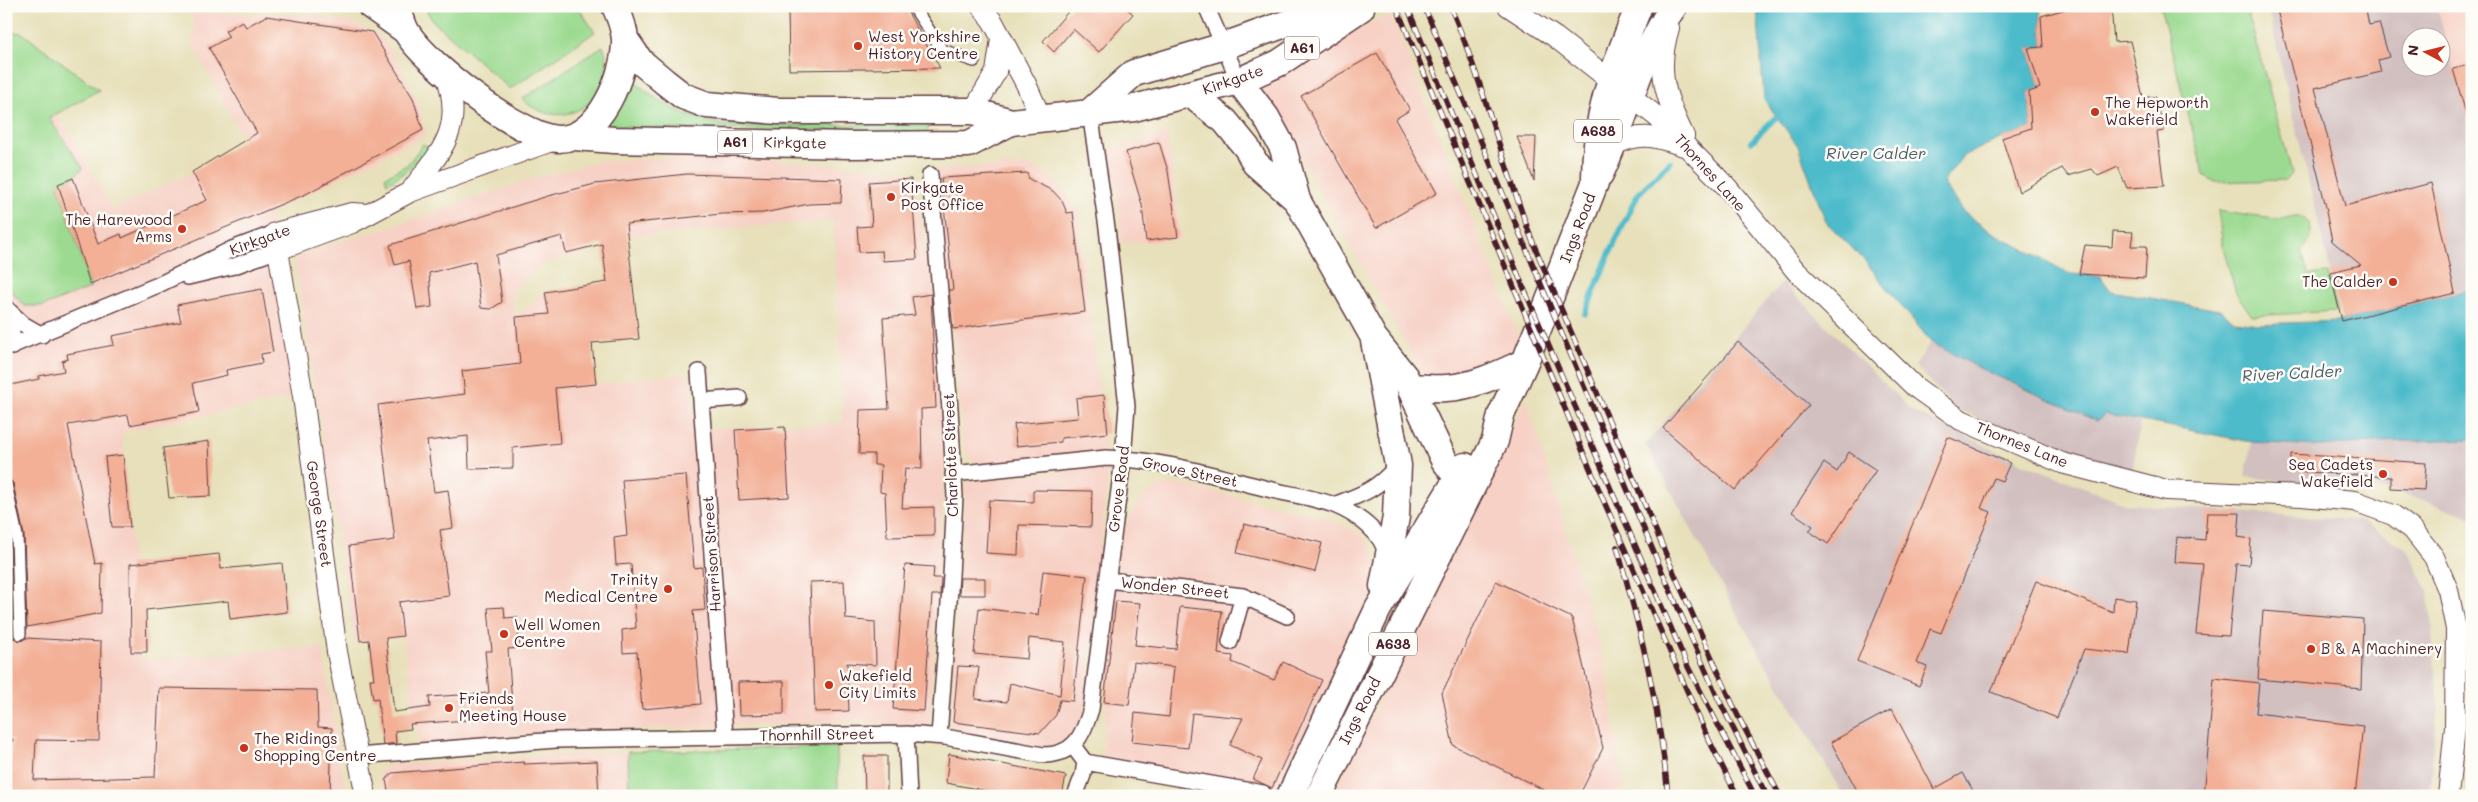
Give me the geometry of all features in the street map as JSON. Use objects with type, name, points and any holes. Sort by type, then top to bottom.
[{"type":"highway","name":"A61","points":[[371,6],[406,31]]},
{"type":"highway","name":"A61","points":[[397,6],[406,31],[419,49],[446,74],[510,121],[532,132],[566,138],[589,125],[612,94],[623,61],[625,39],[620,17],[615,6]]},
{"type":"highway","name":"Ings Road","points":[[1290,796],[1378,609],[1408,556],[1463,486],[1495,441],[1501,416],[1525,362],[1595,183],[1594,153],[1609,79],[1639,6]]},
{"type":"highway","name":"A638","points":[[1595,183],[1614,144],[1631,94],[1665,19],[1675,6]]},
{"type":"highway","name":"Kirkgate","points":[[1090,112],[1134,73],[1224,46],[1285,24],[1364,7]]},
{"type":"highway","name":"Kirkgate","points":[[566,138],[969,144],[1011,122],[1134,108],[1239,81],[1279,62],[1364,7]]},
{"type":"highway","name":"Kirkgate","points":[[625,39],[640,61],[665,82],[683,96],[707,105],[778,110],[973,110],[1011,122]]},
{"type":"highway","name":"Ings Road","points":[[1239,81],[1266,117],[1283,148],[1297,200],[1374,338],[1410,387],[1444,460],[1463,486]]},
{"type":"highway","name":"Ings Road","points":[[1190,94],[1225,121],[1247,148],[1255,163],[1297,200]]},
{"type":"highway","name":"Ings Road","points":[[1374,338],[1398,464],[1396,517],[1388,566],[1378,609]]},
{"type":"highway","points":[[1410,387],[1447,388],[1479,381],[1525,362]]},
{"type":"highway","name":"Ings Road","points":[[1319,796],[1463,486]]},
{"type":"street","points":[[913,6],[942,50],[974,61]]},
{"type":"street","points":[[981,6],[993,22],[1026,84],[1041,118]]},
{"type":"street","points":[[1206,6],[1239,81]]},
{"type":"street","name":"Thornes Lane","points":[[1508,6],[1555,37],[1631,94],[1689,147],[1727,188],[1796,271],[1915,387],[1961,420],[2062,464],[2166,490],[2302,496],[2355,501],[2393,515],[2413,530],[2434,557],[2448,590],[2456,629],[2455,727],[2448,796]]},
{"type":"street","points":[[1675,6],[1662,49],[1661,66],[1668,102],[1689,147]]},
{"type":"street","points":[[973,110],[996,72],[1001,39]]},
{"type":"street","name":"Kirkgate","points":[[410,192],[449,137],[452,90],[446,74]]},
{"type":"street","name":"Grove Road","points":[[1073,746],[1086,728],[1091,709],[1123,459],[1127,406],[1108,228],[1090,112]]},
{"type":"street","points":[[1614,144],[1645,135],[1689,147]]},
{"type":"street","name":"Kirkgate","points":[[8,350],[158,285],[234,266],[276,241],[352,223],[410,192],[566,138]]},
{"type":"street","name":"Charlotte Street","points":[[930,175],[949,399],[955,496],[939,736]]},
{"type":"street","name":"George Street","points":[[276,241],[304,396],[337,652],[366,796]]},
{"type":"street","points":[[6,308],[23,324],[42,334]]},
{"type":"street","points":[[6,314],[12,334],[8,350]]},
{"type":"street","name":"Harrison Street","points":[[700,372],[725,736]]},
{"type":"street","points":[[701,401],[738,398]]},
{"type":"street","name":"Grove Street","points":[[953,474],[1106,458],[1182,468],[1334,505],[1358,517],[1375,533],[1386,554],[1388,566]]},
{"type":"street","points":[[1334,505],[1376,488],[1398,464]]},
{"type":"street","points":[[6,485],[17,536],[20,634]]},
{"type":"street","name":"Wonder Street","points":[[1108,580],[1220,591],[1243,596],[1287,616]]},
{"type":"street","name":"Wonder Street","points":[[1230,642],[1243,596]]},
{"type":"street","points":[[906,734],[909,796]]},
{"type":"street","name":"Thornhill Street","points":[[357,756],[556,740],[725,736],[906,734],[939,736],[1042,755],[1058,755],[1073,746]]},
{"type":"street","points":[[1073,746],[1085,762],[1262,793]]},
{"type":"street","points":[[1075,796],[1083,776],[1085,762]]},
{"type":"shaded area","points":[[2267,6],[2437,6],[2443,28],[2400,28],[2400,78],[2450,78],[2450,54],[2472,136],[2472,288],[2342,321]]},
{"type":"shaded area","points":[[2437,6],[2472,6],[2472,136],[2450,57],[2450,28],[2443,28]]},
{"type":"shaded area","points":[[193,13],[309,15],[353,23],[376,33],[384,40],[393,53],[418,101],[426,135],[270,213],[297,397],[122,432],[140,660],[322,647],[346,796],[6,796],[6,140],[55,115],[75,140],[112,210],[192,172],[244,141],[193,45]]},
{"type":"shaded area","points":[[1391,16],[1522,346],[1514,358],[1447,382],[1423,375],[1260,84],[1378,19]]},
{"type":"shaded area","points":[[1167,133],[1182,240],[1122,243],[1111,148]]},
{"type":"shaded area","points":[[725,156],[911,172],[934,294],[946,447],[929,724],[923,726],[855,721],[564,732],[419,744],[403,637],[355,643],[295,260],[301,254],[408,221],[534,178],[601,161]],"holes":[[[834,220],[843,423],[695,429],[689,373],[596,384],[584,286],[545,292],[516,317],[511,294],[520,282],[549,261],[590,253],[588,240]]]},
{"type":"shaded area","points":[[1027,165],[1039,169],[1055,182],[1077,208],[1106,451],[990,466],[977,464],[968,457],[964,448],[937,169]]},
{"type":"shaded area","points":[[1782,282],[1912,411],[2022,463],[2127,504],[2362,521],[2408,550],[2429,593],[2438,706],[2429,796],[1844,796],[1740,620],[1646,444]]},
{"type":"shaded area","points":[[1931,342],[1979,368],[2097,421],[2105,414],[2140,422],[2132,474],[2060,454],[1955,408],[1915,366]]},
{"type":"shaded area","points":[[1526,398],[1604,659],[1625,796],[1333,796]]},
{"type":"shaded area","points":[[2472,439],[2472,517],[2396,491],[2245,477],[2252,442],[2318,446]]},
{"type":"shaded area","points":[[1087,469],[1108,470],[1084,716],[1074,731],[1064,740],[1052,746],[1039,749],[950,731],[966,482]]},
{"type":"shaded area","points":[[1178,484],[1331,519],[1363,535],[1371,547],[1379,572],[1376,591],[1278,791],[1102,759],[1118,557],[1126,524],[1141,497],[1161,486]]},
{"type":"shaded area","points":[[628,752],[629,796],[385,796],[379,776],[385,765]]},
{"type":"green space","points":[[424,6],[577,6],[595,32],[510,89],[432,20]]},
{"type":"green space","points":[[2160,6],[2246,6],[2292,173],[2285,180],[2215,182],[2204,175]]},
{"type":"green space","points":[[6,32],[22,33],[99,90],[49,118],[83,168],[73,178],[58,185],[90,288],[44,306],[25,306],[6,286]]},
{"type":"green space","points":[[603,46],[607,65],[604,81],[597,95],[585,106],[570,113],[554,114],[538,110],[522,99]]},
{"type":"green space","points":[[632,79],[653,96],[675,109],[724,125],[928,125],[927,134],[909,131],[665,129],[608,126],[607,116],[627,82]]},
{"type":"green space","points":[[423,144],[429,148],[419,159],[405,172],[387,183],[385,177],[408,164]]},
{"type":"green space","points":[[2218,211],[2280,219],[2297,216],[2307,221],[2310,225],[2311,234],[2308,243],[2302,250],[2308,275],[2328,273],[2337,311],[2252,316],[2236,293],[2223,247]]},
{"type":"green space","points":[[837,747],[838,796],[629,796],[628,752]]},
{"type":"water","name":"River Calder","points":[[1757,6],[2040,6],[2043,47],[2028,48],[2040,88],[2029,92],[2031,128],[2002,138],[1963,156],[1943,182],[1962,211],[1988,230],[2070,274],[2100,276],[2111,291],[2219,310],[2235,321],[2258,324],[2342,321],[2472,289],[2472,439],[2318,446],[2252,442],[2105,414],[2097,421],[1979,368],[1931,342],[1865,261],[1826,222],[1798,146],[1764,99]]},
{"type":"building","name":"West Yorkshire History Centre","points":[[788,6],[904,6],[940,68],[789,70]]},
{"type":"building","points":[[1073,6],[1124,6],[1133,14],[1099,52],[1073,29],[1054,52],[1043,41]]},
{"type":"building","name":"The Hepworth Wakefield","points":[[2077,6],[2111,6],[2114,42],[2130,41],[2143,97],[2156,97],[2164,131],[2157,132],[2164,186],[2127,188],[2118,167],[2098,176],[2092,169],[2068,176],[2062,168],[2019,192],[2002,138],[2031,128],[2029,92],[2040,88],[2028,48],[2043,47],[2041,16]]},
{"type":"building","points":[[2276,6],[2365,6],[2369,25],[2379,23],[2389,57],[2378,60],[2381,72],[2315,88],[2345,206],[2431,183],[2455,293],[2342,321],[2330,272],[2361,265],[2332,241],[2327,211]]},
{"type":"building","points":[[266,16],[372,32],[413,98],[423,130],[306,194],[90,284],[58,184],[73,178],[98,244],[121,234],[122,238],[207,200],[192,172],[257,133],[209,48],[229,37],[225,31],[242,21],[246,27]]},
{"type":"building","points":[[1377,53],[1410,110],[1395,119],[1437,193],[1376,228],[1301,96]]},
{"type":"building","points":[[2472,64],[2472,117],[2467,117],[2453,69]]},
{"type":"building","points":[[1517,137],[1536,137],[1534,181]]},
{"type":"building","points":[[1159,142],[1168,171],[1178,237],[1146,241],[1142,205],[1126,152]]},
{"type":"building","points":[[1027,173],[1029,179],[1053,191],[1062,201],[1067,213],[1073,212],[1085,312],[953,329],[949,290],[953,290],[941,178]]},
{"type":"building","points":[[687,174],[842,179],[841,203],[809,204],[763,213],[721,214],[626,224],[639,339],[592,343],[596,384],[555,388],[560,443],[513,448],[513,468],[469,469],[468,436],[427,441],[434,492],[448,490],[453,528],[440,530],[449,596],[399,602],[403,636],[386,638],[394,712],[430,707],[429,697],[489,693],[485,651],[492,651],[488,608],[504,607],[505,618],[517,617],[520,648],[508,649],[513,717],[410,724],[411,729],[395,731],[396,743],[383,745],[378,698],[373,699],[370,679],[374,679],[369,640],[360,641],[349,546],[395,540],[378,405],[465,394],[462,371],[520,364],[516,317],[549,314],[545,292],[607,282],[602,244],[566,253],[562,236],[496,255],[502,302],[491,309],[481,308],[475,261],[429,273],[432,307],[417,309],[409,261],[395,265],[390,245],[548,196],[595,184]]},
{"type":"building","points":[[911,179],[917,259],[883,261],[882,251],[859,252],[857,227],[872,226],[869,182]]},
{"type":"building","points":[[2113,231],[2133,232],[2131,246],[2147,246],[2145,278],[2079,274],[2085,245],[2112,247]]},
{"type":"building","points":[[262,289],[273,352],[261,354],[262,363],[226,370],[227,375],[193,383],[199,412],[130,425],[128,415],[68,425],[95,564],[102,563],[101,613],[27,627],[24,535],[13,483],[6,478],[6,386],[64,371],[62,361],[68,359],[67,354],[114,345],[112,336],[181,322],[177,305]]},
{"type":"building","points":[[931,294],[936,408],[921,409],[922,469],[905,468],[902,508],[934,507],[934,536],[887,537],[885,493],[880,492],[881,465],[874,465],[874,454],[859,454],[860,410],[889,409],[883,318],[915,315],[912,297]]},
{"type":"building","points":[[1738,342],[1809,405],[1735,490],[1663,428]]},
{"type":"building","points":[[1104,395],[1108,433],[1061,438],[1061,442],[1016,446],[1014,424],[1078,418],[1076,398]]},
{"type":"building","points":[[785,427],[789,497],[739,500],[735,430]]},
{"type":"building","points":[[1948,437],[2010,463],[2002,481],[1994,478],[1981,508],[1991,512],[1941,633],[1930,629],[1917,663],[1927,667],[1919,686],[1857,661]]},
{"type":"building","points":[[209,441],[211,496],[169,498],[163,448]]},
{"type":"building","points":[[1849,452],[1876,470],[1828,544],[1809,531],[1813,526],[1792,512],[1824,463],[1837,472]]},
{"type":"building","name":"Sea Cadets Wakefield","points":[[2291,454],[2426,463],[2424,490],[2391,488],[2391,477],[2290,471]]},
{"type":"building","points":[[123,455],[130,527],[112,527],[105,457]]},
{"type":"building","name":"Trinity Medical Centre","points":[[686,475],[694,568],[702,567],[705,610],[693,611],[701,704],[642,709],[637,652],[623,653],[622,630],[636,628],[631,564],[616,565],[614,538],[627,536],[622,480]]},
{"type":"building","points":[[1033,490],[1092,491],[1091,527],[1019,525],[1018,555],[986,553],[989,500],[1033,502]]},
{"type":"building","points":[[2207,513],[2240,513],[2238,537],[2251,539],[2249,565],[2236,564],[2229,636],[2196,634],[2203,564],[2175,562],[2177,537],[2205,540]]},
{"type":"building","points":[[6,522],[10,537],[12,629],[6,630]]},
{"type":"building","points":[[1244,524],[1322,543],[1315,572],[1237,553]]},
{"type":"building","points":[[219,554],[221,569],[282,563],[287,612],[230,619],[228,601],[146,610],[147,652],[131,652],[130,564]]},
{"type":"building","points":[[905,565],[934,567],[933,578],[941,578],[940,595],[932,595],[924,711],[893,709]]},
{"type":"building","points":[[1043,571],[1087,576],[1073,701],[1060,700],[1056,715],[1040,733],[953,722],[958,666],[979,667],[975,699],[1007,702],[1010,683],[1060,695],[1065,642],[1029,638],[1027,659],[974,654],[979,608],[1038,615]]},
{"type":"building","points":[[960,578],[985,578],[985,595],[959,595]]},
{"type":"building","points":[[844,581],[846,619],[875,622],[876,665],[847,663],[849,711],[815,712],[810,582]]},
{"type":"building","points":[[1496,581],[1572,618],[1603,748],[1579,796],[1556,796],[1453,745],[1442,693]]},
{"type":"building","points":[[2036,581],[2113,612],[2114,597],[2136,600],[2129,654],[2084,649],[2057,718],[1991,692]]},
{"type":"building","points":[[1116,601],[1140,603],[1135,645],[1176,649],[1180,607],[1222,611],[1218,654],[1233,656],[1232,662],[1274,680],[1283,662],[1322,680],[1272,788],[1253,779],[1262,760],[1230,745],[1243,718],[1192,713],[1188,748],[1132,742],[1135,713],[1169,717],[1174,667],[1134,662],[1129,705],[1104,702]]},
{"type":"building","name":"B & A Machinery","points":[[2263,611],[2363,619],[2361,689],[2258,679]]},
{"type":"building","name":"The Ridings Shopping Centre","points":[[6,638],[14,638],[20,641],[26,638],[101,642],[99,741],[36,740],[34,780],[155,777],[159,688],[317,690],[318,727],[332,728],[330,796],[6,796],[6,772],[8,773],[13,739],[6,739]]},
{"type":"building","points":[[2214,678],[2259,683],[2256,713],[2363,726],[2355,796],[2204,796]]},
{"type":"building","points":[[784,681],[784,714],[739,715],[738,682]]},
{"type":"building","points":[[1892,709],[1934,789],[1963,773],[1976,796],[1860,796],[1831,742]]},
{"type":"building","points":[[949,754],[1066,776],[1062,796],[1014,796],[946,783]]},
{"type":"building","points":[[864,756],[887,756],[887,796],[865,796]]},
{"type":"building","points":[[597,761],[599,796],[389,796],[386,780],[392,773],[524,762],[524,764]]},
{"type":"waterway","points":[[1751,142],[1776,117]]},
{"type":"waterway","points":[[1585,314],[1607,259],[1638,194],[1670,162]]},
{"type":"railway","points":[[1396,6],[1602,497],[1706,734],[1737,796]]},
{"type":"railway","points":[[1407,6],[1522,284],[1688,667],[1755,796]]},
{"type":"railway","points":[[1424,6],[1660,567],[1717,696],[1767,796]]},
{"type":"railway","points":[[1450,6],[1473,65],[1534,245],[1671,566],[1737,714],[1780,796]]},
{"type":"railway","points":[[1617,547],[1634,609],[1655,701],[1668,796]]},
{"type":"place","name":"West Yorkshire History Centre","points":[[858,46]]},
{"type":"place","name":"The Hepworth Wakefield","points":[[2095,112]]},
{"type":"place","name":"Kirkgate Post Office","points":[[891,197]]},
{"type":"place","name":"The Harewood Arms","points":[[182,229]]},
{"type":"place","name":"The Calder","points":[[2393,282]]},
{"type":"place","name":"Sea Cadets Wakefield","points":[[2383,474]]},
{"type":"place","name":"Trinity Medical Centre","points":[[668,589]]},
{"type":"place","name":"Well Women Centre","points":[[504,634]]},
{"type":"place","name":"B & A Machinery","points":[[2311,649]]},
{"type":"place","name":"Wakefield City Limits","points":[[829,685]]},
{"type":"place","name":"Friends Meeting House","points":[[449,708]]},
{"type":"place","name":"The Ridings Shopping Centre","points":[[244,748]]}]
